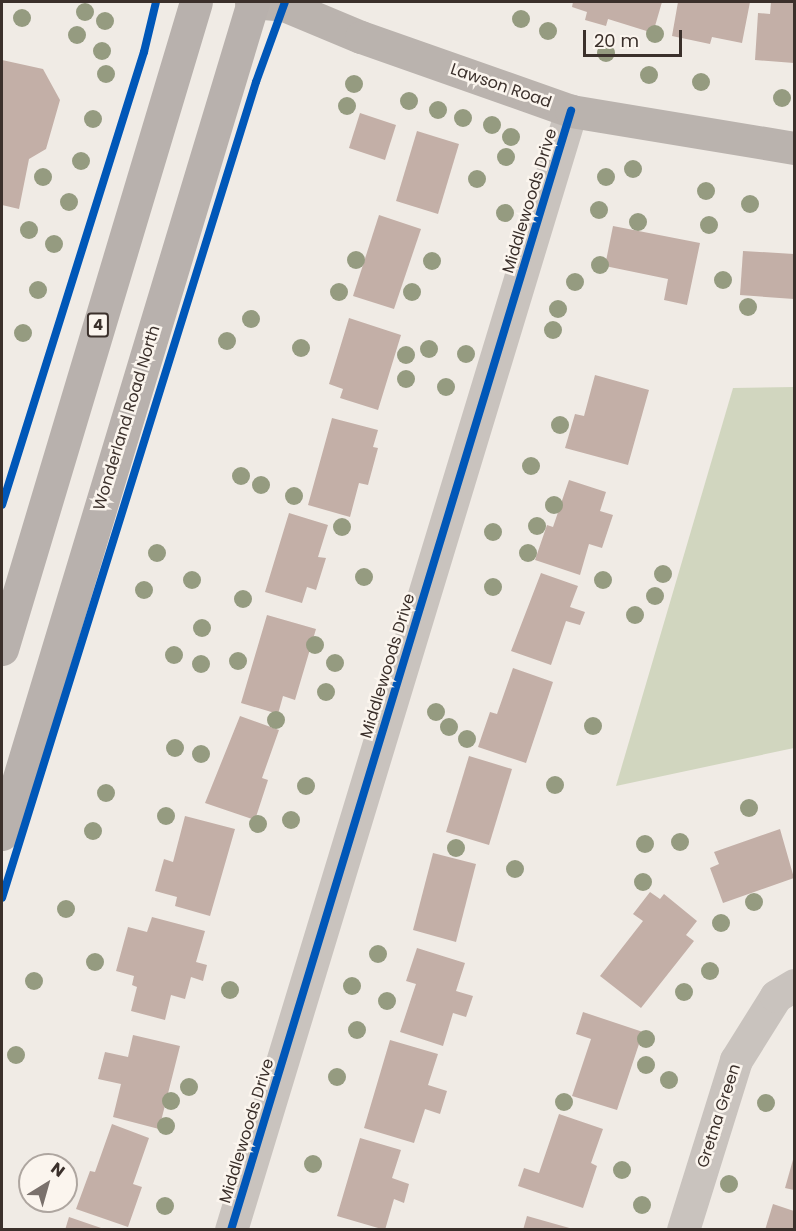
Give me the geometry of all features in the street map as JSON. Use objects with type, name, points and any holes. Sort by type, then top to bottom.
[{"type":"main road","name":"4","points":[[2,649],[196,2]]},
{"type":"main road","name":"Wonderland Road North","points":[[2,834],[252,2]]},
{"type":"street","name":"Lawson Road","points":[[252,2],[284,5],[361,37],[571,111],[795,148]]},
{"type":"street","name":"Middlewoods Drive","points":[[231,1230],[571,111]]},
{"type":"street","name":"Gretna Green","points":[[683,1230],[736,1060],[776,996],[795,986]]},
{"type":"green space","points":[[794,387],[794,748],[616,786],[733,388]]},
{"type":"building","points":[[573,2],[662,2],[653,33],[608,19],[606,26],[585,20],[587,12],[572,7]]},
{"type":"building","points":[[678,2],[750,2],[742,43],[712,37],[710,44],[672,36]]},
{"type":"building","points":[[771,2],[794,2],[794,63],[755,60],[758,13],[770,14]]},
{"type":"building","points":[[2,60],[43,69],[60,100],[46,149],[29,159],[19,209],[2,205]]},
{"type":"building","points":[[360,113],[396,125],[385,160],[349,148]]},
{"type":"building","points":[[417,131],[459,144],[438,214],[396,201]]},
{"type":"building","points":[[379,215],[421,229],[394,309],[353,296]]},
{"type":"building","points":[[613,226],[700,243],[687,305],[664,300],[668,279],[605,266]]},
{"type":"building","points":[[743,251],[794,254],[794,299],[740,295]]},
{"type":"building","points":[[349,318],[401,335],[378,410],[340,398],[343,389],[329,384]]},
{"type":"building","points":[[595,375],[649,390],[628,465],[565,448],[575,414],[584,416]]},
{"type":"building","points":[[332,418],[378,430],[373,447],[378,448],[368,485],[359,483],[350,517],[308,505]]},
{"type":"building","points":[[569,480],[606,492],[600,511],[613,515],[602,548],[589,544],[580,575],[535,560],[547,525],[553,527]]},
{"type":"building","points":[[289,513],[328,525],[318,557],[326,558],[316,590],[307,587],[302,603],[265,592]]},
{"type":"building","points":[[541,573],[578,586],[570,607],[585,612],[580,625],[566,621],[551,665],[511,651]]},
{"type":"building","points":[[267,615],[316,629],[295,700],[283,696],[278,714],[241,703]]},
{"type":"building","points":[[513,668],[553,682],[526,763],[478,747],[490,712],[497,714]]},
{"type":"building","points":[[240,716],[279,730],[262,778],[268,780],[255,820],[205,803]]},
{"type":"building","points":[[469,756],[512,769],[489,845],[446,832]]},
{"type":"building","points":[[185,816],[235,829],[210,916],[175,906],[177,897],[155,891],[164,859],[173,862]]},
{"type":"building","points":[[780,829],[794,878],[723,903],[710,868],[719,864],[714,852]]},
{"type":"building","points":[[433,853],[476,864],[456,942],[413,930]]},
{"type":"building","points":[[650,892],[660,899],[664,894],[697,921],[686,935],[694,941],[641,1008],[600,976],[643,921],[633,914]]},
{"type":"building","points":[[152,917],[205,931],[196,962],[207,965],[203,981],[191,977],[185,999],[171,995],[165,1020],[131,1011],[137,987],[132,985],[134,976],[116,971],[128,927],[147,932]]},
{"type":"building","points":[[417,948],[465,963],[456,991],[473,996],[466,1017],[453,1013],[443,1046],[400,1032],[416,984],[406,981]]},
{"type":"building","points":[[583,1012],[643,1032],[617,1110],[572,1096],[591,1039],[576,1034]]},
{"type":"building","points":[[133,1035],[180,1046],[159,1129],[113,1117],[121,1084],[98,1079],[105,1052],[128,1057]]},
{"type":"building","points":[[390,1040],[438,1054],[428,1085],[447,1091],[440,1114],[425,1109],[414,1143],[364,1128]]},
{"type":"building","points":[[559,1114],[603,1129],[591,1163],[597,1166],[583,1208],[518,1186],[524,1168],[539,1173]]},
{"type":"building","points":[[112,1124],[149,1138],[133,1184],[142,1187],[128,1227],[78,1210],[78,1204],[90,1171],[95,1172]]},
{"type":"building","points":[[360,1138],[401,1150],[392,1178],[409,1184],[404,1203],[394,1199],[385,1230],[337,1216]]},
{"type":"building","points":[[794,1156],[794,1190],[785,1188]]},
{"type":"building","points":[[773,1204],[794,1211],[794,1230],[765,1230]]},
{"type":"building","points":[[527,1216],[573,1229],[573,1230],[523,1230]]},
{"type":"building","points":[[69,1217],[104,1229],[104,1230],[65,1230]]},
{"type":"cycle path","points":[[2,505],[144,52],[156,2]]},
{"type":"cycle path","points":[[2,898],[256,82],[285,2]]},
{"type":"cycle path","points":[[231,1230],[571,111]]}]
